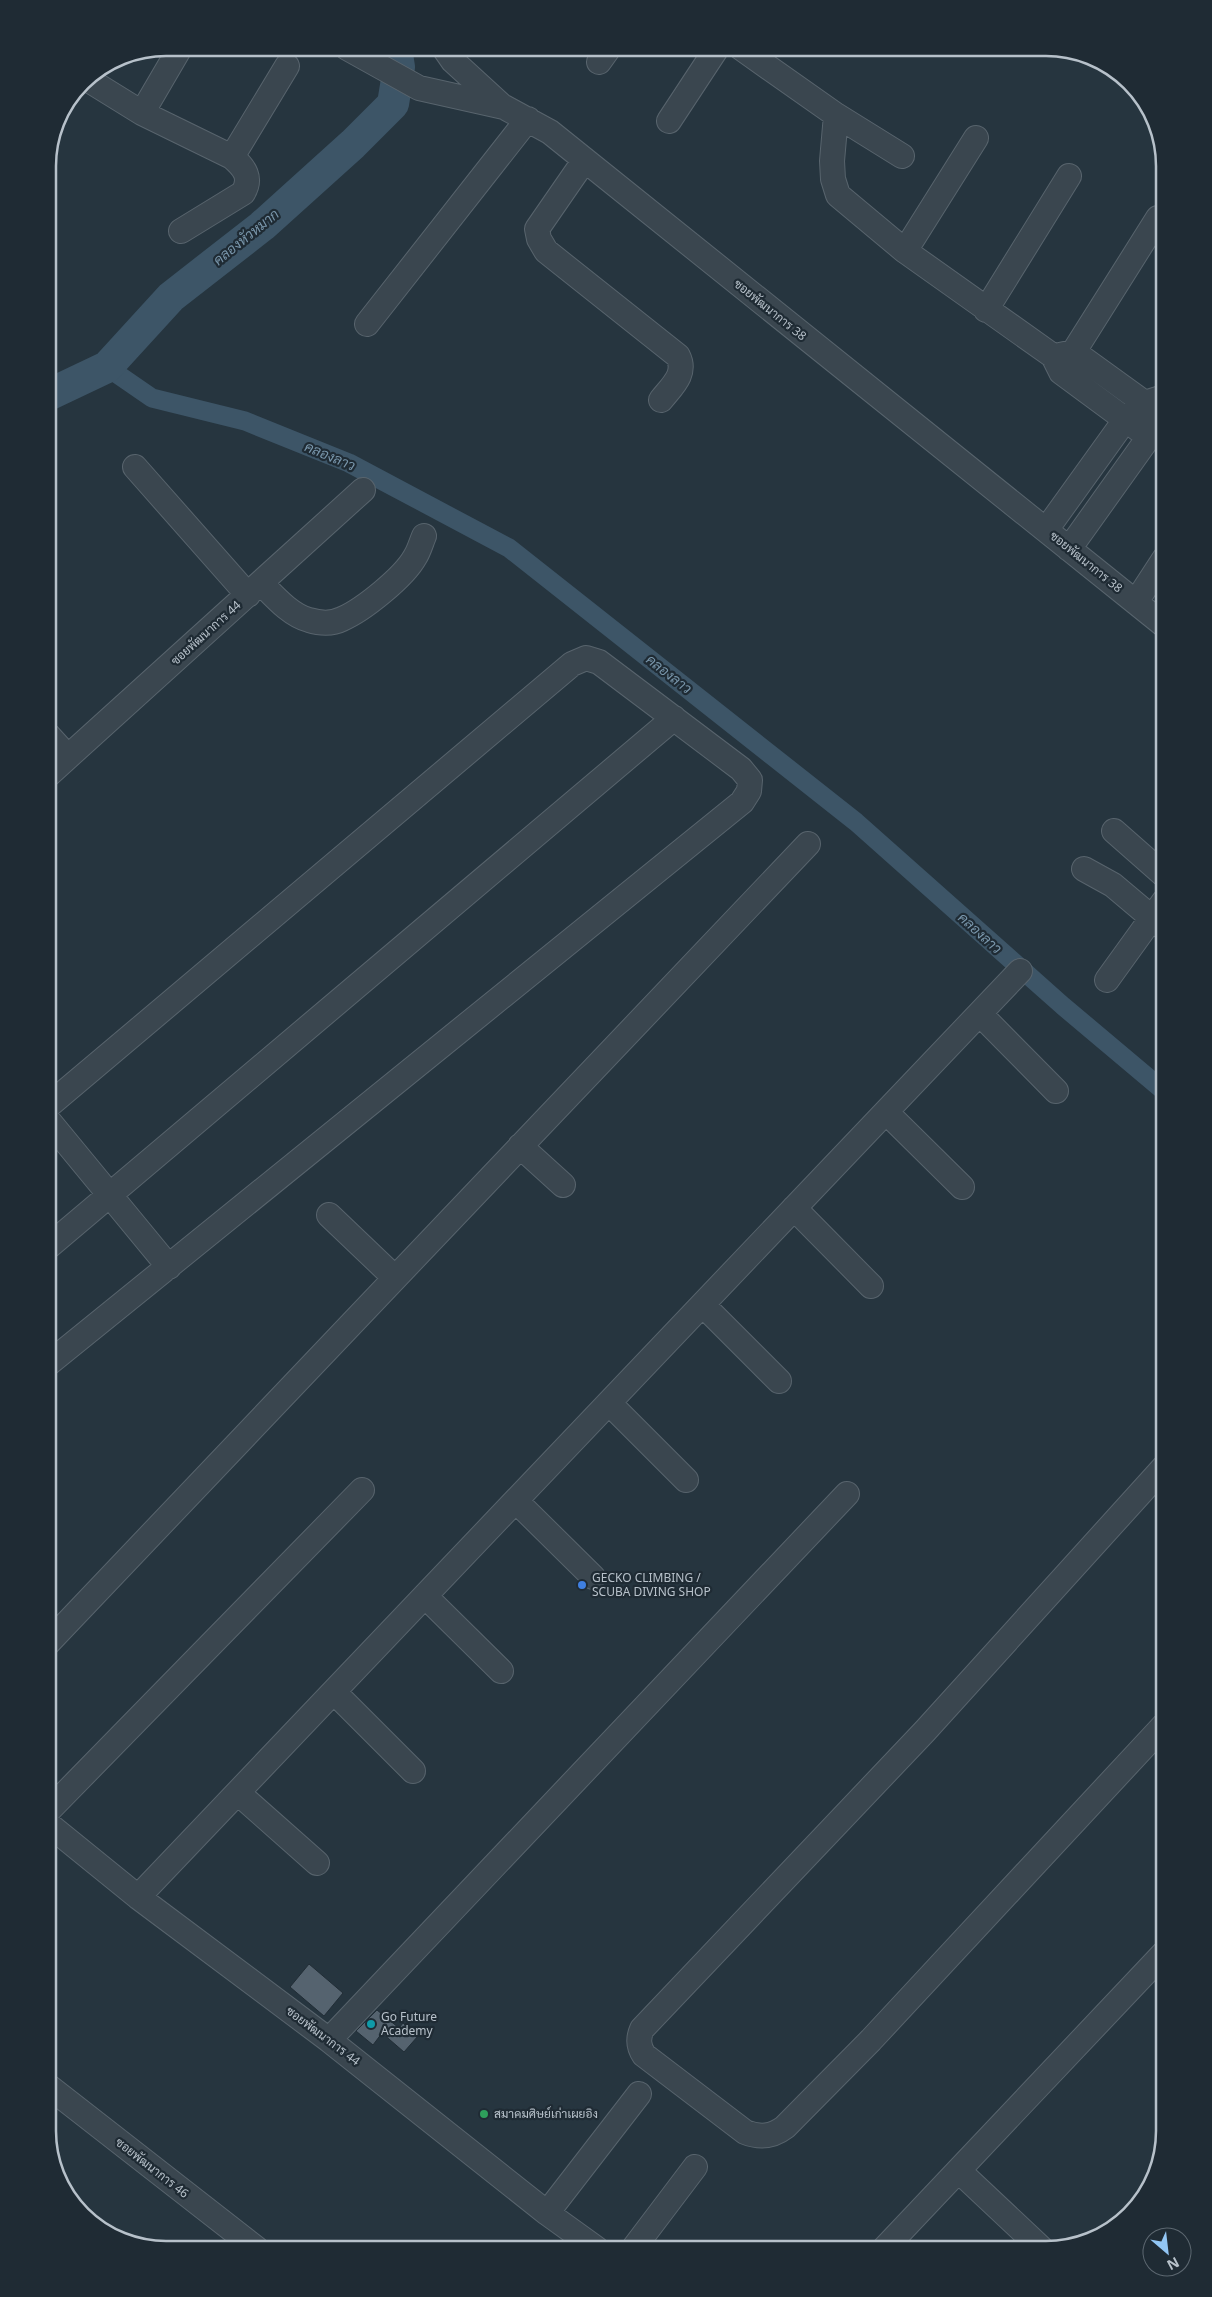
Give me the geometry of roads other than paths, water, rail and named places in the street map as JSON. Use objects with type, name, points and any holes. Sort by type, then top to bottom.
[{"type":"street","points":[[142,114],[175,56]]},
{"type":"street","name":"ซอยพัฒนาการ 38","points":[[362,56],[419,88],[504,108],[550,132],[1156,618]]},
{"type":"street","points":[[450,56],[504,108]]},
{"type":"street","points":[[669,121],[712,56]]},
{"type":"street","points":[[751,56],[836,115],[902,156]]},
{"type":"street","points":[[232,157],[287,66]]},
{"type":"street","points":[[93,84],[142,114],[232,157],[242,166],[248,176],[248,185],[243,193],[181,231]]},
{"type":"street","points":[[836,115],[832,179],[838,195],[905,251],[986,310],[1063,360],[1156,405]]},
{"type":"street","points":[[367,324],[528,119]]},
{"type":"street","points":[[905,251],[976,138]]},
{"type":"street","points":[[584,161],[537,229],[539,239],[546,251],[678,356],[682,364],[681,374],[661,400]]},
{"type":"street","points":[[986,310],[1069,176]]},
{"type":"street","points":[[1063,360],[1156,221]]},
{"type":"street","points":[[1063,360],[1125,420],[1149,437]]},
{"type":"street","points":[[1046,530],[1125,420],[1156,407]]},
{"type":"street","points":[[1069,549],[1149,437],[1156,415]]},
{"type":"street","points":[[136,467],[254,589],[307,620],[324,623],[342,620],[370,602],[404,571],[415,557],[424,536]]},
{"type":"street","name":"ซอยพัฒนาการ 44","points":[[56,768],[363,490]]},
{"type":"street","points":[[1136,602],[1156,571]]},
{"type":"street","points":[[56,1099],[572,664],[586,658],[599,662],[741,769],[750,780],[749,790],[742,802],[56,1358]]},
{"type":"street","points":[[56,1240],[674,718]]},
{"type":"street","points":[[56,743],[68,757]]},
{"type":"street","points":[[1114,831],[1156,868]]},
{"type":"street","points":[[56,1635],[808,844]]},
{"type":"street","points":[[1084,869],[1156,908]]},
{"type":"street","points":[[1107,980],[1156,919]]},
{"type":"street","points":[[138,1897],[1020,971]]},
{"type":"street","points":[[980,1014],[1056,1091]]},
{"type":"street","points":[[886,1112],[962,1188]]},
{"type":"street","points":[[56,1130],[169,1267]]},
{"type":"street","points":[[520,1146],[563,1185]]},
{"type":"street","points":[[794,1208],[871,1286]]},
{"type":"street","points":[[329,1215],[395,1278]]},
{"type":"street","points":[[702,1305],[779,1381]]},
{"type":"street","points":[[609,1403],[686,1480]]},
{"type":"street","points":[[1156,1476],[925,1731],[642,2029],[639,2040],[641,2050],[744,2132],[764,2137],[776,2134],[871,2040],[1156,1733]]},
{"type":"street","points":[[56,1803],[362,1490]]},
{"type":"street","points":[[328,2040],[847,1494]]},
{"type":"street","points":[[516,1501],[593,1577]]},
{"type":"street","points":[[425,1596],[501,1671]]},
{"type":"street","points":[[334,1692],[413,1771]]},
{"type":"street","points":[[238,1793],[317,1863]]},
{"type":"street","name":"ซอยพัฒนาการ 44","points":[[56,1830],[138,1897],[328,2040],[547,2213],[586,2241]]},
{"type":"street","points":[[892,2241],[1156,1961]]},
{"type":"street","name":"ซอยพัฒนาการ 46","points":[[56,2092],[247,2241]]},
{"type":"street","points":[[547,2213],[640,2094]]},
{"type":"street","points":[[639,2241],[695,2167]]},
{"type":"street","points":[[958,2171],[1032,2241]]},
{"type":"waterway","name":"คลองหัวหมาก","points":[[56,391],[107,367],[171,297],[262,226],[353,144],[393,104],[399,67],[397,56]]},
{"type":"waterway","name":"คลองลาว","points":[[107,367],[152,398],[245,421],[349,463],[509,548],[856,822],[1063,1006],[1156,1084]]},
{"type":"place","name":"GECKO CLIMBING / SCUBA DIVING SHOP","points":[[582,1585]]},
{"type":"place","name":"Go Future Academy","points":[[371,2024]]},
{"type":"place","name":"สมาคมศิษย์เก่าเผยอิง","points":[[484,2114]]}]
